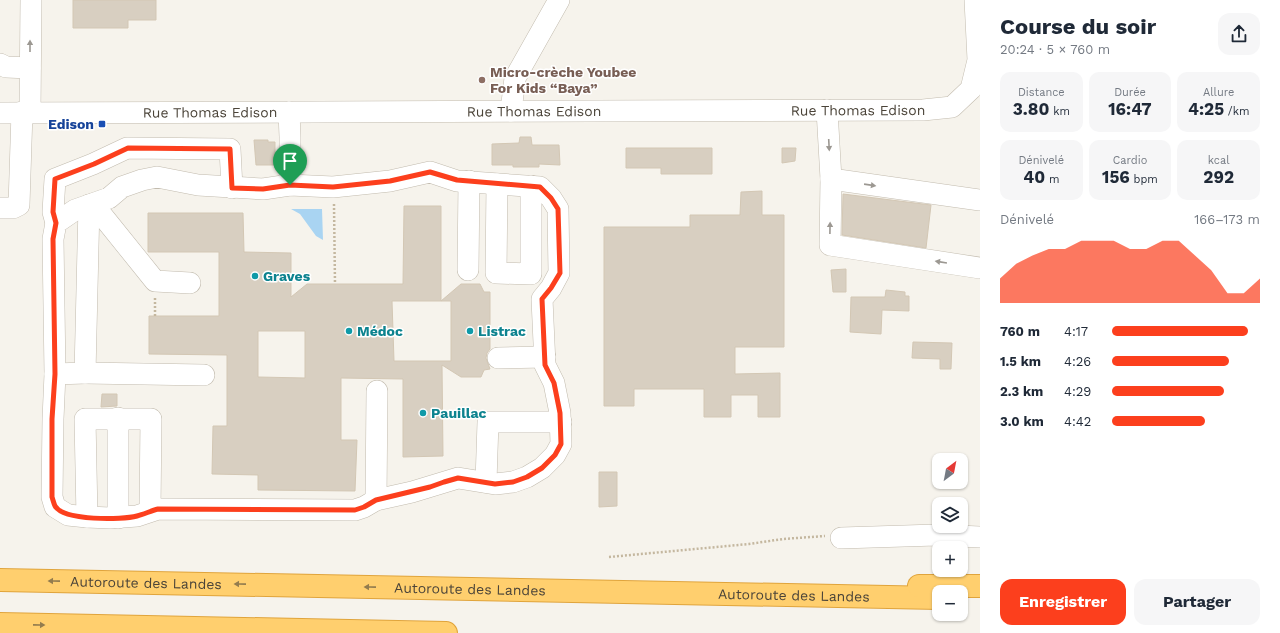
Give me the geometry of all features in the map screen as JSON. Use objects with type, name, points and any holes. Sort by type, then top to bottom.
[{"type":"highway","name":"Autoroute des Landes","points":[[0,580],[932,598]]},
{"type":"highway","points":[[541,591],[662,583],[980,586]]},
{"type":"highway","points":[[968,598],[980,599]]},
{"type":"highway","points":[[0,624],[446,633]]},
{"type":"street","points":[[0,208],[13,208],[19,205],[30,68],[31,0]]},
{"type":"street","points":[[511,111],[515,78],[559,0]]},
{"type":"street","name":"Rue Thomas Edison","points":[[0,112],[923,110],[952,107],[971,89],[978,60],[975,0]]},
{"type":"street","points":[[0,64],[6,67],[30,68]]},
{"type":"street","points":[[828,110],[831,179],[830,245],[980,268]]},
{"type":"street","points":[[288,112],[290,137],[290,185]]},
{"type":"street","points":[[56,223],[75,210],[110,198],[122,187],[142,180],[157,177],[198,185],[232,188],[263,189],[290,185],[333,187],[390,181],[430,172],[457,180],[540,187],[551,198],[558,209],[560,273],[542,299],[545,365],[554,383],[561,422],[561,444],[555,455],[542,468],[527,477],[513,482],[495,484],[458,478],[430,487],[376,500],[355,510],[158,509],[136,516],[118,518],[68,515],[55,507],[52,497],[52,419],[55,374],[53,239],[56,223],[53,212],[55,179],[94,164],[128,148],[230,149],[232,188]]},
{"type":"street","points":[[831,179],[980,200]]},
{"type":"street","points":[[468,181],[468,270]]},
{"type":"street","points":[[497,184],[496,273],[531,274],[531,186]]},
{"type":"street","points":[[91,205],[155,281],[190,283]]},
{"type":"street","points":[[85,373],[91,205]]},
{"type":"street","points":[[498,358],[545,357]]},
{"type":"street","points":[[55,374],[85,373],[204,375]]},
{"type":"street","points":[[376,500],[377,391]]},
{"type":"street","points":[[118,418],[118,518]]},
{"type":"street","points":[[52,419],[151,419],[150,511]]},
{"type":"street","points":[[85,419],[87,517]]},
{"type":"street","points":[[486,482],[488,422],[561,422]]},
{"type":"street","points":[[842,538],[936,535],[980,537]]},
{"type":"path","points":[[333,187],[335,284]]},
{"type":"path","points":[[609,557],[783,539],[823,536],[842,538]]},
{"type":"water","points":[[291,209],[322,209],[323,240],[316,236],[300,214]]},
{"type":"building","points":[[73,0],[156,0],[156,20],[128,20],[128,28],[73,28]]},
{"type":"building","points":[[520,137],[531,137],[532,145],[559,145],[560,165],[539,164],[539,167],[513,167],[513,165],[492,165],[492,144],[519,143]]},
{"type":"building","points":[[254,140],[268,140],[268,142],[275,142],[275,165],[256,165]]},
{"type":"building","points":[[626,148],[712,148],[712,174],[661,174],[661,168],[626,168]]},
{"type":"building","points":[[782,148],[796,148],[795,161],[782,163]]},
{"type":"building","points":[[762,191],[762,215],[784,215],[784,347],[735,347],[735,374],[780,373],[780,417],[758,417],[758,395],[731,395],[731,417],[704,417],[704,389],[634,389],[634,406],[604,406],[604,227],[690,227],[690,215],[740,215],[741,192]]},
{"type":"building","points":[[843,194],[931,205],[926,248],[842,235]]},
{"type":"building","points":[[404,206],[441,206],[441,301],[461,284],[480,284],[484,292],[490,292],[490,349],[486,358],[490,369],[484,370],[481,377],[461,377],[442,365],[443,456],[403,457],[403,379],[341,378],[341,440],[357,440],[355,491],[258,490],[258,475],[212,474],[213,426],[227,426],[227,355],[149,354],[149,316],[219,316],[219,252],[148,252],[148,213],[243,213],[244,252],[291,253],[291,297],[307,284],[403,284]],"holes":[[[392,301],[451,301],[451,361],[394,361]],[[258,331],[305,331],[305,378],[258,377]]]},
{"type":"building","points":[[846,269],[846,292],[833,292],[831,270]]},
{"type":"building","points":[[886,290],[905,292],[905,296],[909,296],[909,311],[882,310],[881,334],[850,332],[851,297],[885,297]]},
{"type":"building","points":[[913,342],[952,343],[951,369],[940,369],[940,359],[912,358]]},
{"type":"building","points":[[102,394],[117,394],[117,406],[101,407]]},
{"type":"building","points":[[599,472],[617,472],[617,506],[599,507]]},
{"type":"place","name":"Micro-crèche Youbee For Kids “Baya”","points":[[482,80]]},
{"type":"place","name":"Edison","points":[[102,124]]},
{"type":"place","name":"Graves","points":[[255,276]]},
{"type":"place","name":"Médoc","points":[[349,331]]},
{"type":"place","name":"Listrac","points":[[470,331]]},
{"type":"place","name":"Pauillac","points":[[423,413]]},
{"type":"route","points":[[128,148],[230,149],[232,188],[263,189],[290,185],[333,187],[390,181],[430,172],[457,180],[540,187],[551,198],[558,209],[560,273],[542,299],[542,312],[545,365],[554,383],[560,413],[561,444],[555,455],[542,468],[527,477],[513,482],[495,484],[458,478],[412,492],[376,500],[355,510],[158,509],[136,516],[110,518],[68,515],[55,507],[52,497],[52,419],[55,374],[53,239],[56,223],[53,212],[55,179],[94,164],[128,148]]}]
